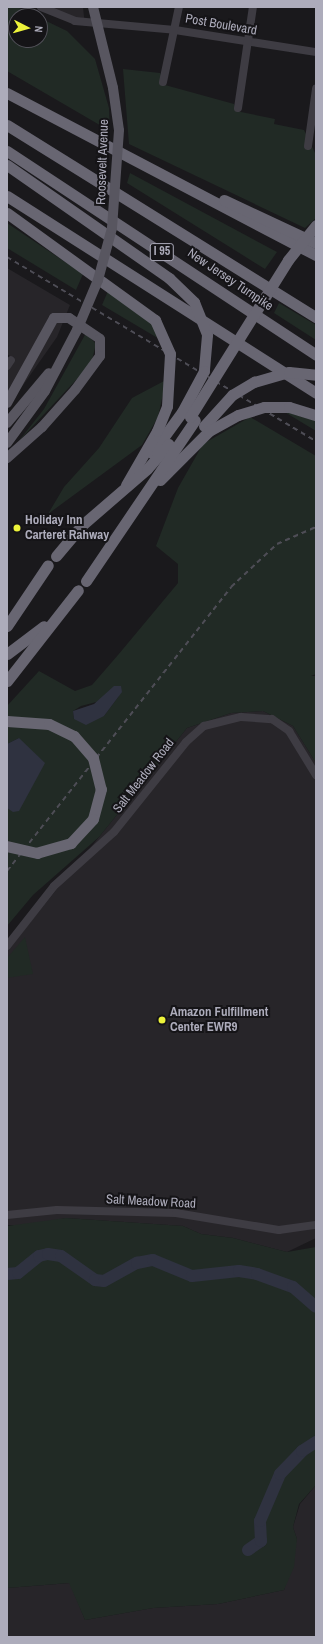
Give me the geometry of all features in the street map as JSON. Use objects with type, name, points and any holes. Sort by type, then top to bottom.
[{"type":"highway","points":[[7,93],[131,160],[316,255]]},
{"type":"highway","name":"New Jersey Turnpike","points":[[7,125],[316,317]]},
{"type":"highway","name":"New Jersey Turnpike","points":[[7,151],[316,354]]},
{"type":"highway","points":[[131,160],[316,243]]},
{"type":"highway","points":[[7,165],[169,278],[194,302],[207,335],[204,371],[196,421]]},
{"type":"highway","points":[[7,196],[316,393]]},
{"type":"highway","points":[[7,213],[155,320],[170,354],[167,406],[126,487]]},
{"type":"highway","points":[[136,509],[177,461],[196,421],[288,260],[316,225]]},
{"type":"highway","points":[[86,581],[196,421],[293,263],[316,232]]},
{"type":"highway","points":[[195,243],[316,308]]},
{"type":"highway","points":[[56,556],[81,526],[126,487],[196,421],[232,395],[254,382],[289,372],[316,375]]},
{"type":"highway","points":[[196,421],[238,415],[264,407],[289,407],[316,415]]},
{"type":"highway","points":[[7,626],[48,565]]},
{"type":"highway","points":[[7,681],[53,620],[78,590]]},
{"type":"highway","points":[[7,654],[53,620]]},
{"type":"highway","points":[[7,846],[37,853],[71,843],[93,819],[101,789],[93,758],[74,736],[49,724],[8,721]]},
{"type":"main road","name":"Roosevelt Avenue","points":[[7,443],[45,391],[77,330],[98,280],[112,228],[119,130],[113,88],[93,7]]},
{"type":"main road","points":[[7,403],[54,318],[69,318],[100,339],[100,356],[75,390],[42,427],[7,458]]},
{"type":"main road","name":"Roosevelt Avenue","points":[[7,423],[62,358]]},
{"type":"street","name":"Post Boulevard","points":[[41,7],[75,21],[175,30],[248,43],[316,52]]},
{"type":"street","points":[[163,82],[179,7]]},
{"type":"street","points":[[238,108],[253,7]]},
{"type":"street","points":[[308,146],[316,89]]},
{"type":"street","name":"Salt Meadow Road","points":[[7,946],[50,890],[114,832],[186,742],[204,726],[241,717],[272,719],[289,730],[316,775]]},
{"type":"street","name":"Salt Meadow Road","points":[[7,1215],[57,1210],[168,1213],[279,1230],[316,1225]]},
{"type":"shaded area","points":[[7,7],[17,7],[19,8],[8,8],[8,48],[48,48],[48,22],[67,31],[95,59],[109,108],[110,131],[7,71]]},
{"type":"shaded area","points":[[38,7],[83,7],[85,26],[48,11],[48,8]]},
{"type":"shaded area","points":[[123,69],[160,73],[165,85],[234,104],[236,111],[275,119],[274,124],[304,130],[316,155],[316,218],[305,228],[129,144]]},
{"type":"shaded area","points":[[130,173],[277,252],[265,269],[127,183]]},
{"type":"shaded area","points":[[7,223],[83,274],[76,290],[7,248]]},
{"type":"shaded area","points":[[7,268],[70,305],[57,337],[7,408],[7,372],[14,359],[7,354]]},
{"type":"shaded area","points":[[108,291],[151,323],[161,340],[102,305]]},
{"type":"shaded area","points":[[279,303],[316,325],[316,340],[274,313]]},
{"type":"shaded area","points":[[86,333],[96,344],[91,364],[18,442],[44,409]]},
{"type":"shaded area","points":[[166,380],[158,417],[142,445],[48,514],[64,487],[99,448],[132,398]]},
{"type":"shaded area","points":[[283,411],[316,421],[316,431]]},
{"type":"shaded area","points":[[250,417],[316,456],[316,674],[311,676],[316,676],[316,763],[293,726],[263,711],[231,713],[187,728],[99,837],[33,895],[7,926],[7,808],[19,738],[7,744],[7,706],[39,671],[75,691],[92,685],[178,583],[178,564],[156,546],[178,488],[203,444]],"holes":[[[119,696],[104,716],[74,719],[73,711],[81,706]]]},
{"type":"shaded area","points":[[263,711],[293,726],[316,763],[316,1238],[287,1252],[233,1238],[201,1234],[183,1226],[66,1218],[32,1225],[7,1225],[7,951],[187,728],[231,713]]},
{"type":"shaded area","points":[[25,937],[33,974],[7,978],[7,958]]},
{"type":"shaded area","points":[[66,1218],[183,1226],[201,1234],[233,1238],[287,1252],[316,1247],[316,1485],[299,1504],[293,1527],[297,1539],[294,1567],[284,1590],[218,1604],[153,1608],[85,1620],[69,1583],[7,1588],[7,1226]]},
{"type":"shaded area","points":[[316,1485],[316,1637],[7,1637],[7,1588],[70,1583],[85,1620],[153,1608],[218,1604],[284,1590],[297,1539],[293,1527],[300,1504]]},
{"type":"water","points":[[114,686],[121,686],[122,692],[104,716],[86,725],[74,719],[73,711],[94,704]]},
{"type":"water","points":[[19,738],[45,763],[19,811],[13,812],[7,808],[7,744]]},
{"type":"waterway","points":[[7,1274],[18,1273],[39,1256],[48,1254],[61,1256],[95,1280],[104,1281],[137,1263],[153,1260],[192,1276],[239,1271],[257,1274],[293,1287],[316,1307]]},
{"type":"waterway","points":[[248,1550],[261,1541],[260,1521],[280,1474],[302,1451],[316,1442]]},
{"type":"railway","points":[[7,257],[316,441]]},
{"type":"railway","points":[[7,871],[231,587],[277,544],[316,527]]},
{"type":"place","name":"Holiday Inn Carteret Rahway","points":[[17,528]]},
{"type":"place","name":"Amazon Fulfillment Center EWR9","points":[[162,1020]]}]
